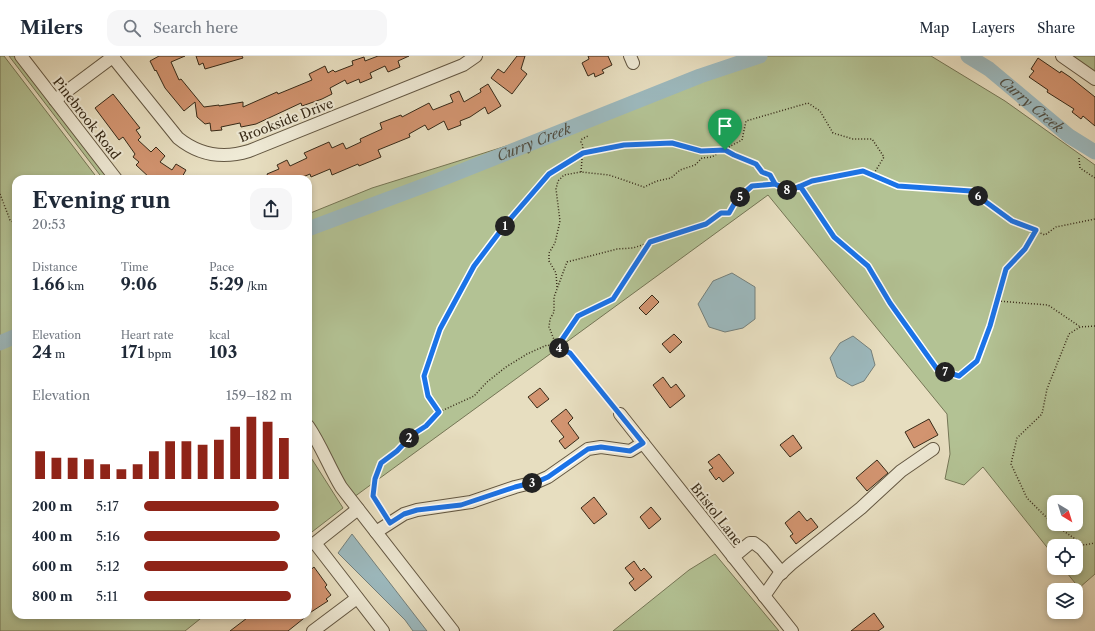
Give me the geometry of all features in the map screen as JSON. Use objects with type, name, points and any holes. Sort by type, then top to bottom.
[{"type":"street","name":"Pinebrook Road","points":[[21,56],[113,175]]},
{"type":"street","points":[[54,100],[113,56]]},
{"type":"street","name":"Brookside Drive","points":[[113,56],[178,138],[202,152],[232,155],[249,151],[463,65],[476,56]]},
{"type":"street","points":[[1062,56],[1095,79]]},
{"type":"street","name":"Bristol Lane","points":[[620,414],[792,631]]},
{"type":"street","points":[[312,432],[335,477],[358,509],[453,631]]},
{"type":"street","points":[[376,532],[404,514],[417,510],[461,505],[515,487],[539,481],[548,477],[588,449],[601,447],[630,451],[643,443]]},
{"type":"street","points":[[764,596],[782,573],[861,508],[901,471],[933,449]]},
{"type":"street","points":[[358,509],[315,543],[383,631]]},
{"type":"street","points":[[733,557],[750,543],[754,543],[762,549],[782,573]]},
{"type":"street","points":[[313,631],[357,598]]},
{"type":"path","points":[[557,288],[556,273],[549,261],[549,253],[555,243],[560,221],[556,189],[558,181],[564,175],[581,172],[609,175],[644,187],[657,181],[671,178],[680,170],[695,165],[702,158],[712,157],[742,140],[746,120],[808,103],[820,111],[833,133],[853,139],[872,139],[884,157],[873,175]]},
{"type":"path","points":[[581,172],[583,162],[581,159],[583,146],[581,142],[582,139],[588,136]]},
{"type":"path","points":[[439,412],[428,396],[424,376],[440,329],[474,266],[505,225],[549,174],[583,153],[624,145],[672,143],[701,151],[725,150],[756,164],[762,172],[770,175],[775,184]]},
{"type":"path","points":[[1079,158],[1080,168],[1095,177]]},
{"type":"path","points":[[557,347],[549,327],[550,319],[554,312],[553,304],[557,288],[567,262],[633,248],[706,224],[721,213],[729,213],[737,199],[752,186],[775,184],[789,191],[812,181],[863,171],[898,186],[971,191],[1012,221],[1046,234],[1056,227],[1095,220]]},
{"type":"path","points":[[800,186],[834,237],[868,266],[890,303],[937,369],[959,376],[977,361],[998,301],[1006,269],[1025,249],[1036,230]]},
{"type":"path","points":[[0,194],[10,220],[12,221]]},
{"type":"path","points":[[557,347],[578,316],[613,299],[650,242]]},
{"type":"path","points":[[998,301],[1048,305],[1080,327]]},
{"type":"path","points":[[1095,326],[1080,327],[1069,334],[1047,389],[1042,414],[1017,438],[1011,464],[1027,498],[1052,523],[1084,545],[1095,543]]},
{"type":"path","points":[[390,523],[373,496],[375,479],[381,463],[397,451],[412,435],[426,426],[439,412],[474,396],[486,382],[527,354],[547,345],[557,347],[570,353],[620,414]]},
{"type":"green space","points":[[0,56],[4,56],[95,175],[12,175],[12,619],[200,619],[185,631],[0,631]]},
{"type":"green space","points":[[9,56],[15,56],[105,175],[100,175]]},
{"type":"green space","points":[[743,56],[931,56],[1005,101],[1095,165],[1095,574],[1083,584],[1083,583],[1075,583],[1069,575],[1083,575],[1083,539],[1047,539],[1047,547],[983,467],[964,485],[945,479],[950,454],[947,414],[768,195],[354,497],[312,426],[312,212],[372,188],[548,133]]},
{"type":"green space","points":[[1070,56],[1095,56],[1095,73]]},
{"type":"green space","points":[[312,459],[343,508],[312,532]]},
{"type":"green space","points":[[715,554],[779,631],[613,631],[689,570]]},
{"type":"water","points":[[732,273],[755,287],[755,319],[743,328],[725,332],[709,327],[698,304],[713,281]]},
{"type":"water","points":[[853,336],[871,350],[875,365],[864,381],[852,386],[837,377],[830,358],[840,343]]},
{"type":"water","points":[[352,534],[427,631],[413,631],[405,620],[338,553]]},
{"type":"building","points":[[159,56],[185,56],[171,62],[179,80],[181,79],[204,107],[243,102],[243,107],[277,92],[278,94],[312,80],[309,74],[325,66],[328,73],[333,70],[335,72],[353,65],[352,61],[364,57],[365,61],[378,56],[409,56],[398,61],[400,67],[388,72],[385,66],[370,73],[372,78],[360,83],[359,79],[347,84],[345,80],[330,88],[332,94],[322,99],[302,106],[301,103],[256,124],[241,127],[240,123],[221,127],[222,130],[211,131],[210,123],[205,124],[197,117],[195,102],[184,111],[165,88],[150,61]]},
{"type":"building","points":[[196,56],[242,56],[243,58],[205,69],[203,63],[199,65]]},
{"type":"building","points":[[517,56],[525,56],[521,69],[527,74],[512,94],[491,78],[498,69],[504,73]]},
{"type":"building","points":[[588,56],[608,56],[612,65],[602,70],[604,73],[595,77],[594,73],[588,76],[582,63],[589,59]]},
{"type":"building","points":[[1038,58],[1060,73],[1061,71],[1070,77],[1095,97],[1095,126],[1083,116],[1081,119],[1072,112],[1074,109],[1047,92],[1048,90],[1029,77],[1034,71],[1031,69]]},
{"type":"building","points":[[488,84],[501,106],[488,114],[485,107],[470,117],[460,121],[461,125],[448,130],[444,121],[428,130],[425,125],[409,134],[410,137],[378,150],[381,157],[359,166],[358,164],[332,175],[330,169],[312,177],[310,174],[267,175],[279,169],[277,165],[287,160],[290,166],[307,158],[304,153],[329,142],[332,148],[343,143],[346,149],[361,142],[360,139],[382,129],[380,123],[401,115],[402,117],[429,103],[433,110],[453,102],[450,95],[459,91],[464,102],[481,92],[480,89]]},
{"type":"building","points":[[113,94],[140,128],[136,130],[141,137],[138,140],[151,152],[156,147],[165,156],[160,162],[172,170],[176,164],[186,170],[183,175],[147,175],[136,165],[139,162],[133,157],[135,154],[123,137],[119,140],[95,108]]},
{"type":"building","points":[[652,295],[659,302],[646,315],[639,308]]},
{"type":"building","points":[[674,334],[682,342],[670,353],[662,344]]},
{"type":"building","points":[[663,377],[671,388],[676,384],[685,396],[670,408],[653,385]]},
{"type":"building","points":[[540,388],[549,399],[537,408],[528,397]]},
{"type":"building","points":[[566,409],[573,418],[568,423],[579,438],[565,449],[559,441],[564,437],[551,421]]},
{"type":"building","points":[[929,419],[938,435],[914,448],[905,432]]},
{"type":"building","points":[[793,435],[802,448],[790,457],[780,445]]},
{"type":"building","points":[[719,454],[734,473],[723,482],[719,477],[716,480],[709,470],[713,468],[708,462]]},
{"type":"building","points":[[877,460],[888,473],[867,491],[856,478]]},
{"type":"building","points":[[594,497],[607,514],[594,524],[581,508]]},
{"type":"building","points":[[651,507],[661,519],[649,529],[640,517]]},
{"type":"building","points":[[799,511],[807,521],[811,518],[818,527],[796,544],[790,536],[793,534],[785,523]]},
{"type":"building","points":[[634,561],[641,571],[644,568],[652,577],[635,591],[629,583],[634,579],[625,568]]},
{"type":"building","points":[[314,567],[327,585],[325,587],[331,595],[326,599],[328,601],[312,611],[312,569]]},
{"type":"building","points":[[874,613],[884,627],[878,631],[851,631]]},
{"type":"building","points":[[246,619],[303,619],[288,631],[230,631]]},
{"type":"waterway","name":"Curry Creek","points":[[312,228],[439,180],[700,76],[760,56]]},
{"type":"waterway","name":"Curry Creek","points":[[968,56],[989,69],[1069,136],[1095,152]]},
{"type":"waterway","name":"Curry Creek","points":[[0,343],[12,338]]},
{"type":"route","points":[[725,150],[701,151],[672,143],[624,145],[583,153],[549,174],[505,225],[474,266],[440,329],[424,376],[428,396],[439,412],[426,426],[412,435],[397,451],[381,463],[375,479],[373,496],[390,523],[404,514],[417,510],[461,505],[515,487],[539,481],[548,477],[588,449],[594,447],[630,451],[643,443],[570,353],[557,347],[578,316],[613,299],[650,242],[706,224],[721,213],[729,213],[737,199],[752,186],[775,184],[789,191],[800,186],[812,181],[863,171],[898,186],[971,191],[1012,221],[1036,230],[1025,249],[1006,269],[998,301],[977,361],[959,376],[937,369],[890,303],[868,266],[834,237],[800,186],[789,191],[775,184],[770,175],[762,172],[756,164],[725,150]]}]
